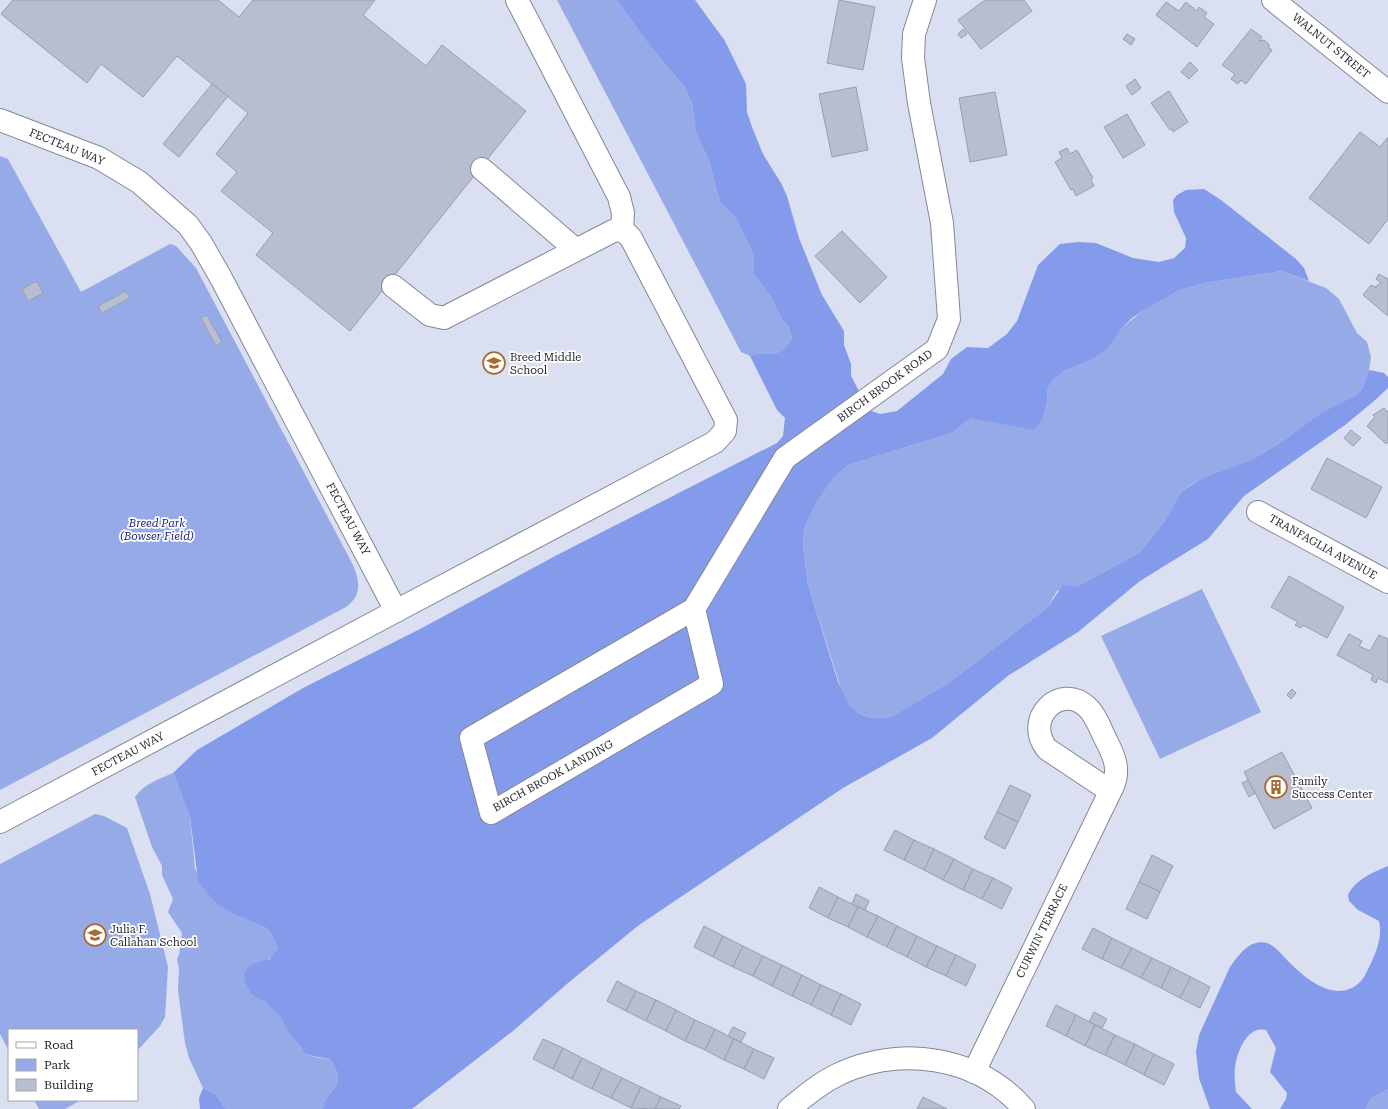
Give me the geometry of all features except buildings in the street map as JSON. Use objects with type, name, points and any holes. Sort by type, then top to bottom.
[{"type":"street","points":[[517,0],[619,197],[623,213],[622,231]]},
{"type":"street","name":"BIRCH BROOK ROAD","points":[[694,609],[785,458],[936,349],[949,319],[942,223],[919,103],[913,58],[914,34],[925,0]]},
{"type":"street","name":"WALNUT STREET","points":[[1273,0],[1388,92]]},
{"type":"street","name":"FECTEAU WAY","points":[[0,120],[100,158],[144,186],[188,225],[201,243],[221,278],[396,611],[0,822]]},
{"type":"street","points":[[482,169],[575,250]]},
{"type":"street","points":[[393,286],[427,313],[434,317],[444,318],[613,231],[622,231],[628,234],[632,240],[724,413],[726,424],[723,434],[715,442],[396,611]]},
{"type":"street","name":"TRANFAGLIA AVENUE","points":[[1258,512],[1388,582]]},
{"type":"street","name":"BIRCH BROOK LANDING","points":[[694,609],[712,684],[491,813],[471,738],[694,609]]},
{"type":"street","name":"CURWIN TERRACE","points":[[974,1072],[1110,791]]},
{"type":"street","points":[[789,1109],[811,1091],[837,1075],[866,1063],[896,1058],[927,1059],[957,1066],[974,1072],[998,1086],[1024,1109]]},
{"type":"green space","points":[[557,0],[617,0],[649,45],[684,86],[692,103],[696,132],[709,161],[720,202],[736,218],[754,256],[753,273],[772,299],[782,320],[788,326],[792,339],[783,351],[773,354],[762,353],[750,356],[741,352]]},
{"type":"green space","name":"Breed Park (Bowser Field)","points":[[0,156],[8,159],[81,292],[170,244],[176,246],[196,268],[353,565],[357,577],[358,588],[355,598],[346,607],[0,790]]},
{"type":"green space","points":[[1281,271],[1326,288],[1339,299],[1357,333],[1367,342],[1371,357],[1369,370],[1363,387],[1358,394],[1322,412],[1280,443],[1251,460],[1194,483],[1181,492],[1164,522],[1139,553],[1076,587],[1057,591],[1047,608],[948,683],[891,717],[869,718],[858,713],[849,705],[842,692],[808,584],[803,546],[804,529],[816,503],[833,479],[848,465],[952,433],[971,418],[991,420],[1047,401],[1047,390],[1052,381],[1064,371],[1091,360],[1108,349],[1122,328],[1141,312],[1180,290],[1205,283]]},
{"type":"green space","points":[[1202,589],[1261,712],[1160,759],[1101,636]]},
{"type":"green space","points":[[173,773],[190,817],[195,869],[208,893],[212,899],[243,918],[266,928],[271,933],[278,949],[275,955],[264,962],[245,983],[252,993],[262,999],[280,1017],[298,1045],[308,1055],[330,1059],[335,1068],[338,1075],[338,1081],[325,1101],[322,1109],[226,1109],[215,1094],[203,1088],[189,1058],[185,1043],[178,991],[179,969],[177,959],[179,955],[182,933],[168,912],[173,899],[162,875],[162,866],[152,847],[135,797],[147,785]]},
{"type":"green space","points":[[95,814],[104,816],[127,828],[150,894],[168,967],[165,1017],[160,1026],[138,1050],[138,1029],[8,1029],[8,1049],[0,1034],[0,864]]},
{"type":"green space","points":[[1388,1089],[1388,1109],[1365,1109],[1372,1098]]},
{"type":"green space","points":[[35,1101],[79,1101],[65,1109],[39,1109]]},
{"type":"shaded area","points":[[617,0],[695,0],[725,41],[746,84],[747,112],[752,127],[763,154],[781,183],[787,196],[799,238],[822,295],[844,331],[844,345],[851,364],[851,376],[869,410],[880,414],[897,411],[943,374],[951,359],[967,347],[988,348],[1007,334],[1017,321],[1038,265],[1060,244],[1078,242],[1096,243],[1133,258],[1159,262],[1174,258],[1185,248],[1186,238],[1174,212],[1173,200],[1177,195],[1186,190],[1204,189],[1221,200],[1296,259],[1304,268],[1309,281],[1281,271],[1205,283],[1180,290],[1132,318],[1122,328],[1108,349],[1091,360],[1064,371],[1052,381],[1047,390],[1047,401],[1042,419],[1034,430],[971,418],[952,433],[848,465],[833,479],[816,503],[804,529],[803,546],[808,584],[838,682],[849,705],[858,713],[869,718],[891,717],[948,683],[1047,608],[1063,585],[1076,587],[1139,553],[1164,522],[1181,492],[1201,479],[1251,460],[1280,443],[1322,412],[1358,394],[1363,387],[1369,370],[1384,373],[1388,377],[1388,388],[1345,425],[1244,496],[1208,539],[1140,581],[1078,632],[1009,675],[932,738],[843,788],[639,925],[568,983],[513,1031],[412,1109],[322,1109],[325,1101],[338,1081],[338,1075],[335,1068],[330,1059],[312,1056],[305,1053],[290,1034],[281,1018],[265,1002],[251,994],[245,983],[244,974],[250,965],[270,959],[278,949],[271,933],[266,928],[234,914],[219,905],[212,899],[198,881],[190,817],[173,773],[197,750],[303,688],[420,629],[557,555],[777,443],[783,436],[785,418],[777,410],[750,356],[762,353],[778,353],[783,350],[792,338],[788,326],[782,320],[772,299],[753,273],[754,256],[736,218],[720,202],[709,161],[696,132],[692,103],[684,86],[649,45]]},
{"type":"shaded area","points":[[1388,866],[1388,1089],[1372,1098],[1365,1109],[1280,1109],[1286,1099],[1287,1093],[1270,1072],[1276,1048],[1266,1030],[1259,1030],[1253,1032],[1244,1041],[1238,1054],[1235,1070],[1236,1092],[1252,1109],[1210,1109],[1199,1078],[1196,1052],[1199,1035],[1230,967],[1248,946],[1262,942],[1267,943],[1276,949],[1298,971],[1314,983],[1332,990],[1341,991],[1350,989],[1359,983],[1365,975],[1377,949],[1380,926],[1379,921],[1358,910],[1349,901],[1348,895],[1351,889],[1360,881],[1370,874]]},
{"type":"shaded area","points":[[203,1088],[215,1094],[226,1109],[200,1109],[199,1098]]},
{"type":"place","name":"Breed Middle School","points":[[494,363]]},
{"type":"place","name":"Family Success Center","points":[[1276,787]]},
{"type":"place","name":"Julia F. Callahan School","points":[[95,935]]}]
